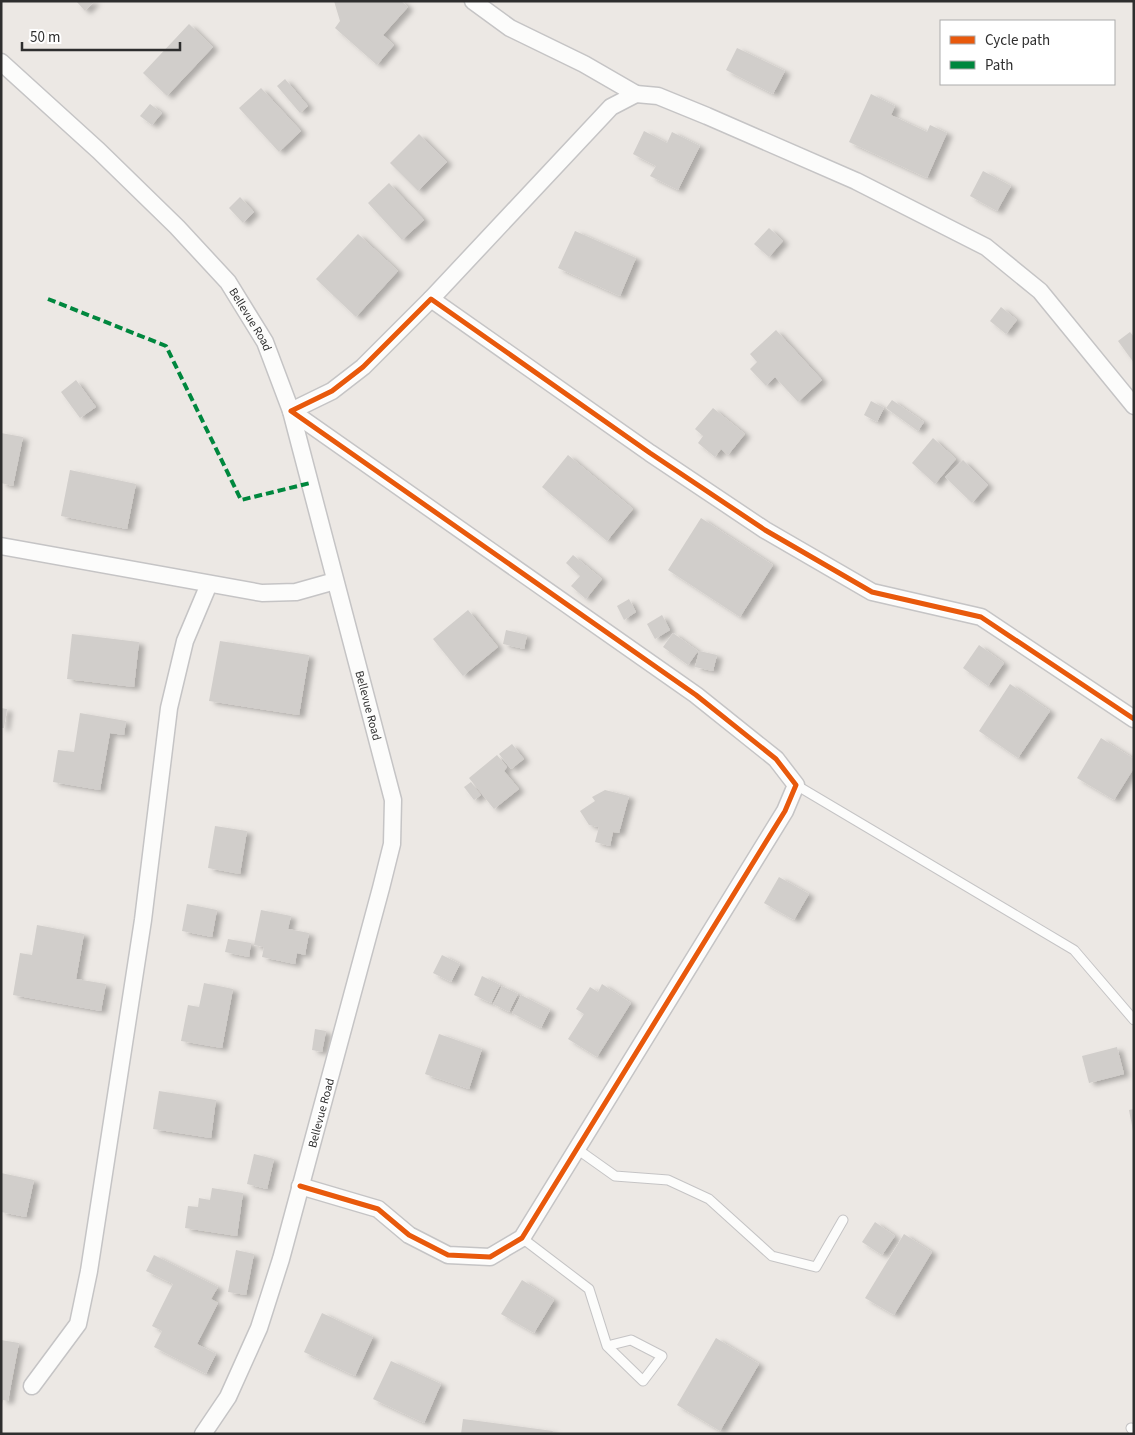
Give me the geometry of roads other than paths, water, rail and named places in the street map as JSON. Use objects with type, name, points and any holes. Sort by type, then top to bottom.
[{"type":"street","points":[[473,1],[510,28],[584,64],[636,94],[658,96],[856,181],[986,248],[1040,291],[1134,406]]},
{"type":"street","name":"Bellevue Road","points":[[1,62],[99,151],[177,226],[228,282],[265,342],[291,411],[393,800],[392,844],[300,1186],[259,1328],[228,1397],[203,1434]]},
{"type":"street","points":[[300,1186],[378,1209],[409,1234],[448,1255],[490,1257],[522,1238],[785,811],[796,785],[776,759],[696,695],[291,411],[332,391],[363,367],[432,299],[611,107],[636,94]]},
{"type":"street","points":[[432,299],[650,453],[765,530],[872,592],[981,617],[1134,718]]},
{"type":"street","points":[[1,546],[262,593],[296,592],[335,581]]},
{"type":"street","points":[[32,1386],[78,1324],[89,1271],[144,920],[170,708],[185,641],[209,584]]},
{"type":"lane","points":[[796,785],[1074,950],[1134,1020]]},
{"type":"lane","points":[[576,1149],[615,1176],[668,1180],[709,1199],[772,1256],[816,1267],[843,1220]]},
{"type":"lane","points":[[522,1238],[589,1289],[607,1346],[644,1381],[662,1356],[630,1340],[607,1346]]}]
